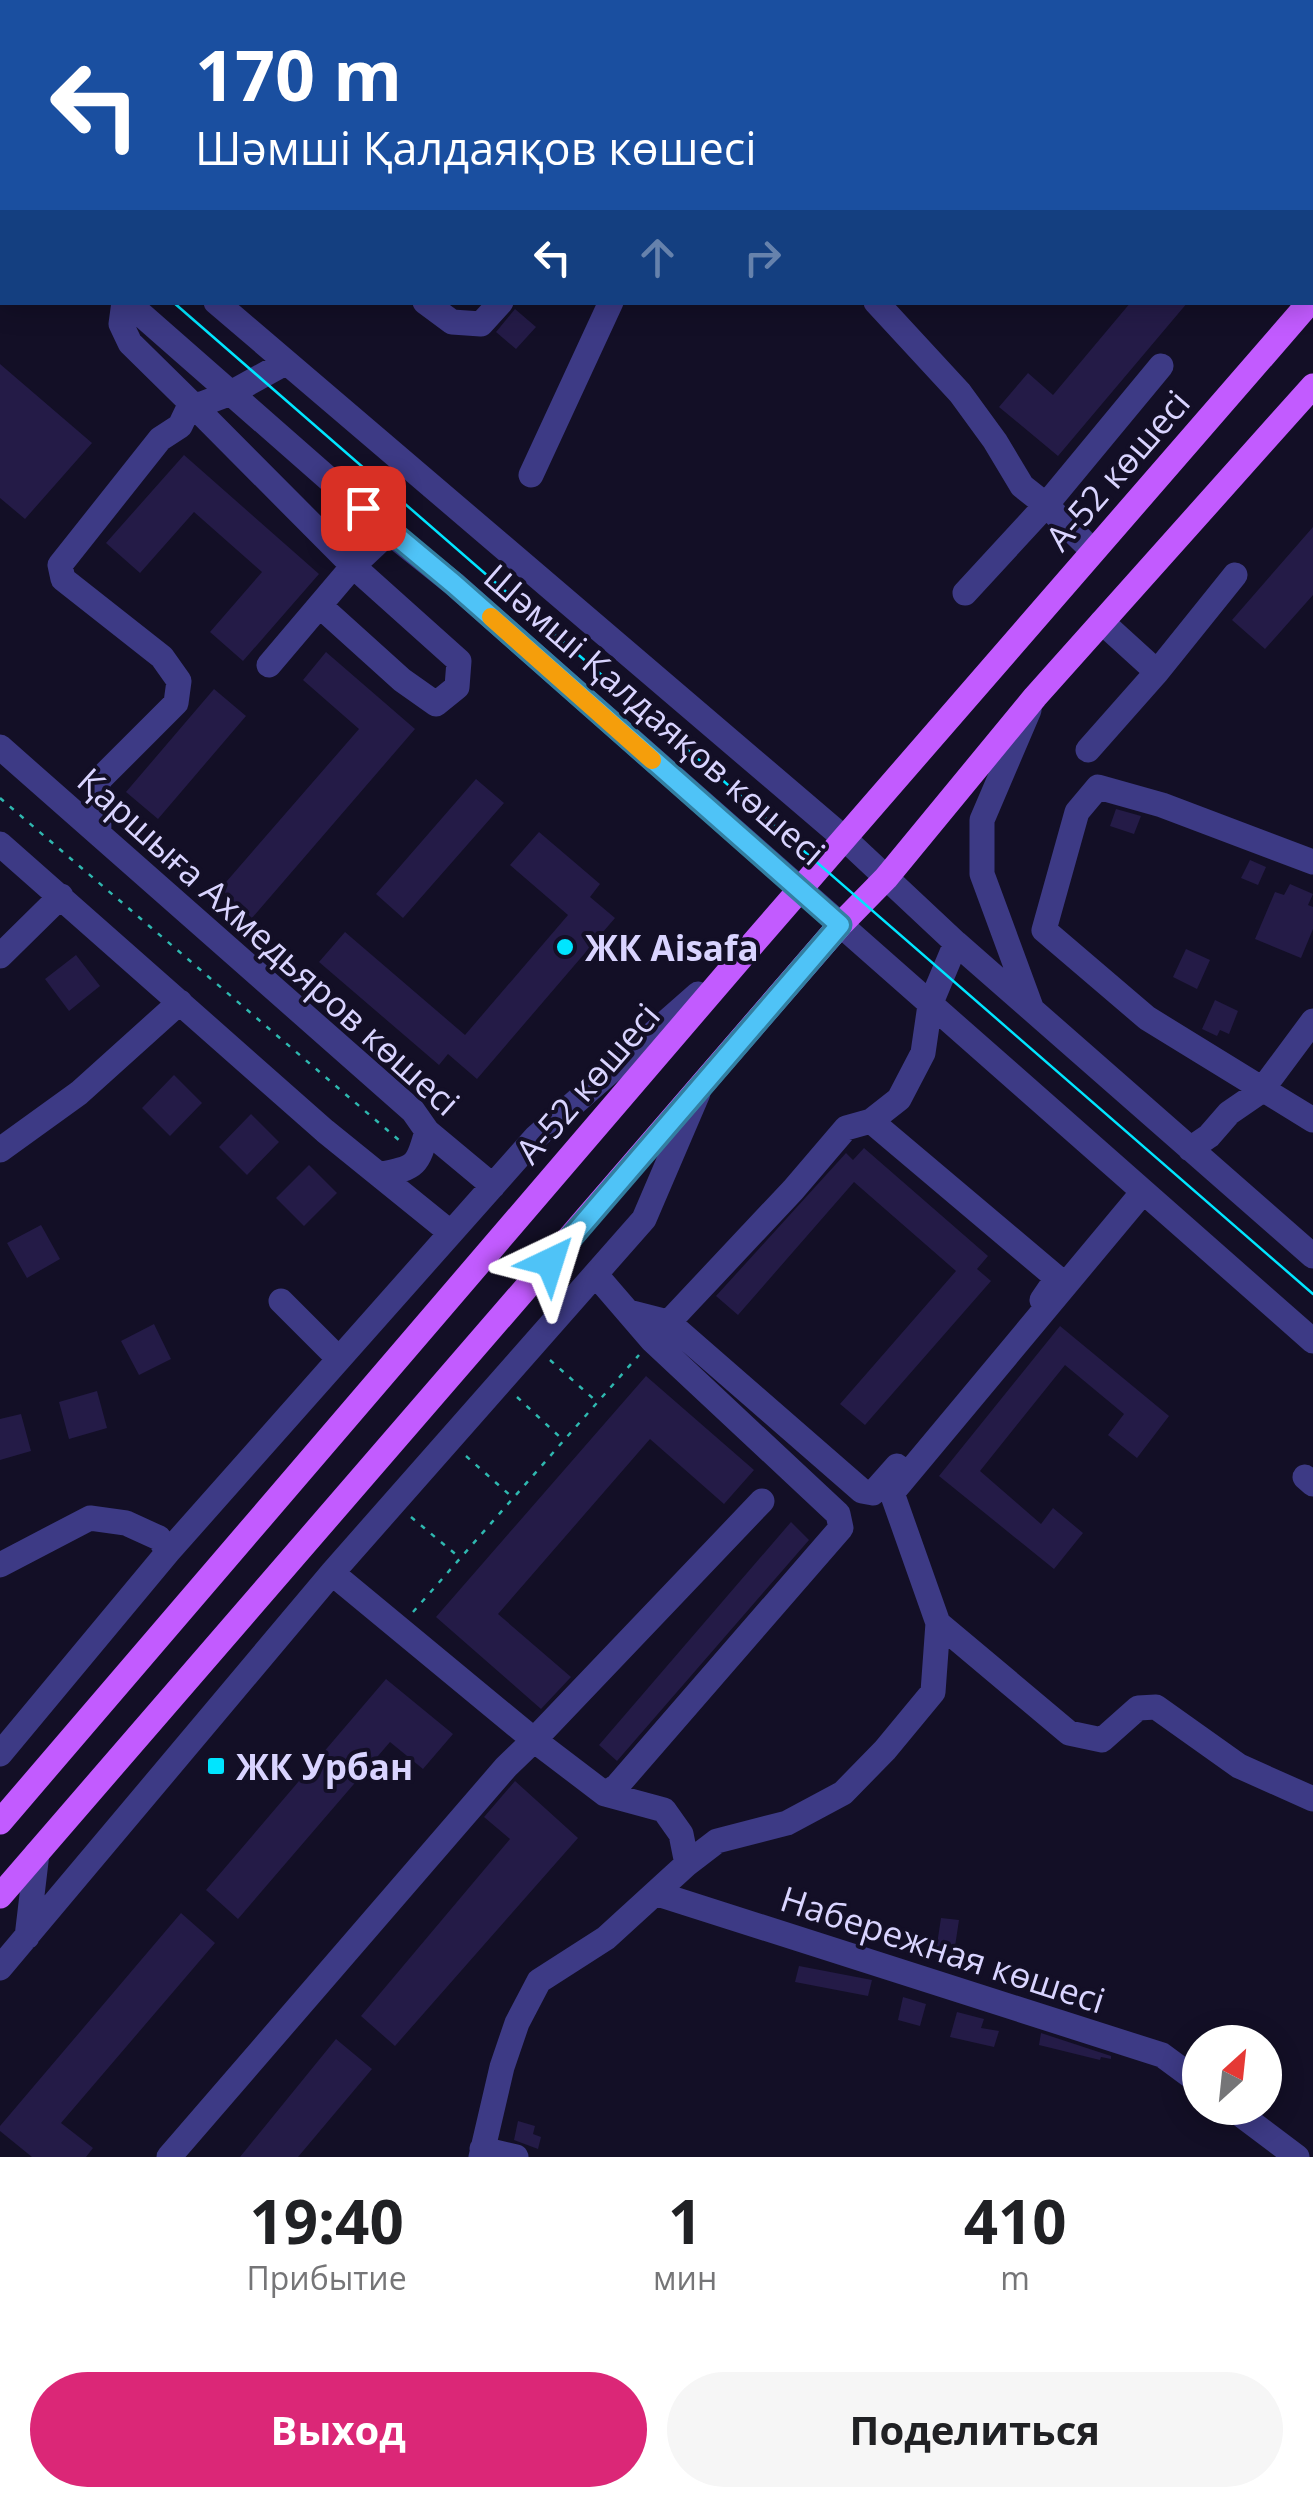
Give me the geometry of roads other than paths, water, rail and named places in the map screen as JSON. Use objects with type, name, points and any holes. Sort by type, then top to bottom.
[{"type":"main road","name":"А-52 көшесі","points":[[0,1822],[750,947],[1308,305]]},
{"type":"main road","points":[[0,1896],[840,925],[886,878],[1036,697],[1313,386]]},
{"type":"street","points":[[125,305],[124,334],[134,348],[352,566],[459,661],[457,686],[436,704],[402,680],[320,606]]},
{"type":"street","name":"Шәмші Қалдаяқов көшесі","points":[[128,305],[454,584],[744,842],[802,888],[1313,1341]]},
{"type":"street","name":"Шәмші Қалдаяқов көшесі","points":[[219,305],[845,839],[956,943],[1313,1256]]},
{"type":"street","points":[[429,305],[452,322],[482,324],[498,305]]},
{"type":"street","points":[[531,475],[609,305]]},
{"type":"street","points":[[879,305],[960,393],[1022,486],[1093,551]]},
{"type":"street","points":[[191,402],[206,405],[285,362]]},
{"type":"street","points":[[965,594],[1046,505],[1161,366]]},
{"type":"street","points":[[99,834],[98,781],[176,703],[179,681],[162,657],[64,579],[60,565],[160,439],[180,426],[191,402]]},
{"type":"street","points":[[269,665],[352,566],[389,532]]},
{"type":"street","points":[[1088,750],[1158,672],[1235,575]]},
{"type":"street","points":[[1102,622],[1158,672]]},
{"type":"street","points":[[1032,1010],[982,874],[982,820],[1036,697]]},
{"type":"street","name":"Қаршыға Ахмедьяров көшесі","points":[[0,747],[493,1186]]},
{"type":"street","points":[[1313,862],[1162,805],[1098,787],[1076,812],[1044,930],[1147,1018],[1313,1120]]},
{"type":"street","points":[[0,844],[325,1132],[451,1233]]},
{"type":"street","points":[[0,956],[61,896]]},
{"type":"street","points":[[660,1331],[846,1128],[871,1121],[899,1099],[923,1053],[930,1005],[956,943]]},
{"type":"street","points":[[0,1754],[168,1552],[536,1137],[750,947]]},
{"type":"street","points":[[0,1150],[79,1092],[180,1002]]},
{"type":"street","points":[[1190,1148],[1261,1090],[1313,1021]]},
{"type":"street","points":[[0,1968],[332,1573],[644,1219],[699,1090]]},
{"type":"street","points":[[596,1275],[629,1312],[660,1331],[862,1491],[873,1493],[1058,1278],[871,1121]]},
{"type":"street","points":[[382,1174],[408,1170],[420,1158],[427,1131]]},
{"type":"street","points":[[516,2157],[482,2153],[507,2052],[538,1981],[606,1938],[718,1841],[787,1823],[843,1794],[933,1692],[938,1623],[892,1493],[1144,1192]]},
{"type":"street","points":[[280,1302],[340,1358]]},
{"type":"street","points":[[605,1794],[617,1786],[841,1528],[838,1514],[660,1331]]},
{"type":"street","points":[[169,2157],[506,1767],[762,1502]]},
{"type":"street","points":[[0,1565],[90,1518],[126,1523],[159,1538],[168,1552]]},
{"type":"street","points":[[332,1573],[605,1794],[664,1810],[681,1834],[687,1864]]},
{"type":"street","points":[[938,1623],[1069,1732],[1102,1740],[1138,1708],[1156,1706],[1239,1766],[1313,1799]]},
{"type":"street","points":[[27,1937],[37,1852]]},
{"type":"street","name":"Набережная көшесі","points":[[658,1894],[1162,2054],[1182,2070]]},
{"type":"street","points":[[1255,2125],[1297,2157]]},
{"type":"tram line","points":[[176,305],[1313,1294]]},
{"type":"place","name":"ЖК Aisafa","points":[[565,947]]},
{"type":"place","name":"ЖК Урбан","points":[[216,1766]]}]
